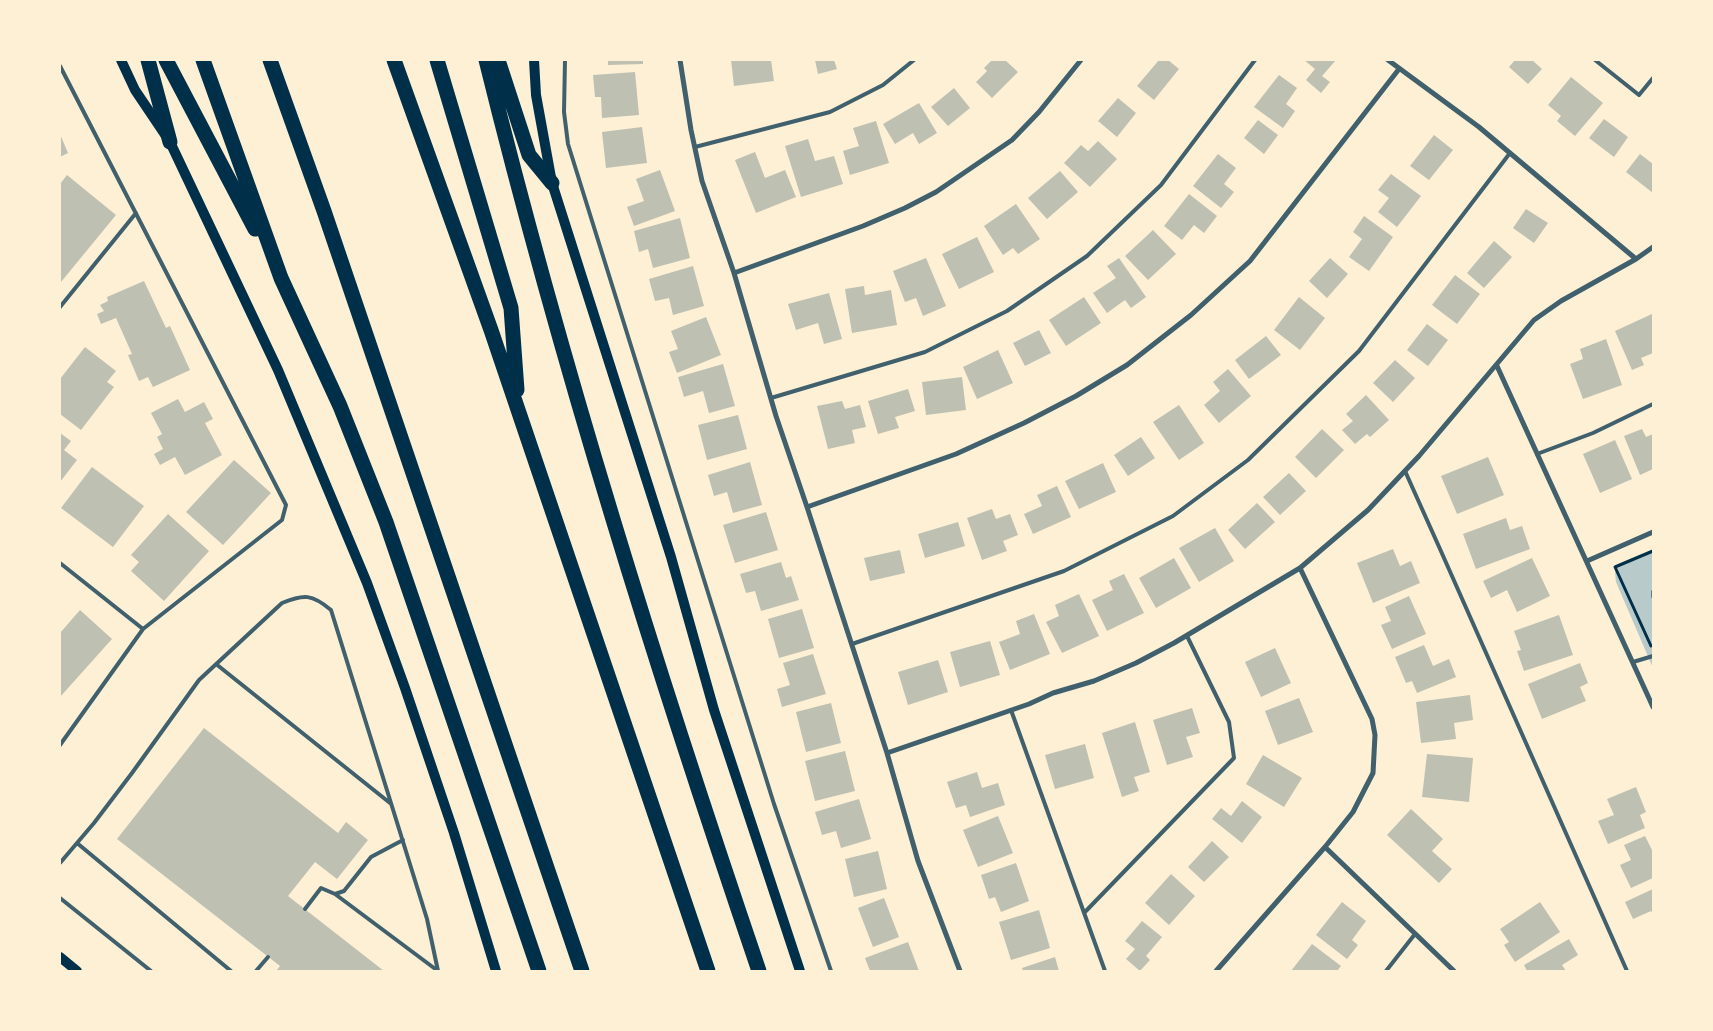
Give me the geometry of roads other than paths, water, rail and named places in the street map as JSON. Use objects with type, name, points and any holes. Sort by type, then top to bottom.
[{"type":"highway","points":[[148,60],[170,142]]},
{"type":"highway","points":[[166,60],[281,278],[340,406],[386,522],[539,971]]},
{"type":"highway","points":[[203,60],[281,278]]},
{"type":"highway","points":[[270,60],[324,211],[582,971]]},
{"type":"highway","points":[[394,60],[491,330],[708,971]]},
{"type":"highway","points":[[437,60],[511,308],[518,412]]},
{"type":"highway","points":[[488,60],[492,85],[548,299],[643,618],[758,971]]},
{"type":"highway","points":[[498,60],[529,155],[552,183]]},
{"type":"main road","points":[[121,60],[136,90],[170,142],[278,370],[368,583],[406,688],[454,833],[496,971]]},
{"type":"main road","points":[[534,60],[536,94],[552,183],[671,558],[714,710],[800,971]]},
{"type":"main road","points":[[60,957],[78,971]]},
{"type":"street","points":[[680,60],[702,181],[734,273],[771,398],[887,753],[918,861],[960,971]]},
{"type":"street","points":[[734,273],[863,226],[906,208],[936,192],[1012,140],[1039,112],[1081,60]]},
{"type":"street","points":[[1388,60],[1479,126],[1636,259]]},
{"type":"street","points":[[807,507],[956,454],[1024,423],[1076,396],[1127,365],[1191,315],[1250,261],[1399,69]]},
{"type":"street","points":[[887,753],[1011,710],[1053,693],[1094,681],[1136,663],[1187,636],[1300,568],[1368,510],[1497,366],[1534,320],[1561,301],[1636,259],[1653,247]]},
{"type":"street","points":[[1497,366],[1653,706]]},
{"type":"street","points":[[1587,561],[1653,532]]},
{"type":"street","points":[[1216,971],[1325,847],[1353,812],[1373,773],[1375,735],[1372,719],[1300,568]]},
{"type":"street","points":[[1325,847],[1454,971]]},
{"type":"lane","points":[[565,60],[564,112],[568,144],[768,786],[831,971]]},
{"type":"lane","points":[[695,147],[830,112],[883,85],[914,60]]},
{"type":"lane","points":[[771,398],[925,352],[1007,311],[1087,256],[1161,185],[1255,60]]},
{"type":"lane","points":[[1595,60],[1639,95],[1653,78]]},
{"type":"lane","points":[[60,66],[286,505],[282,520],[143,629],[60,745]]},
{"type":"lane","points":[[852,644],[1064,571],[1174,516],[1248,460],[1359,351],[1510,152]]},
{"type":"lane","points":[[60,306],[136,213]]},
{"type":"lane","points":[[1538,454],[1592,433],[1653,404]]},
{"type":"lane","points":[[1404,471],[1627,971]]},
{"type":"lane","points":[[60,564],[143,629]]},
{"type":"lane","points":[[60,863],[132,772],[199,680],[282,603],[299,596],[318,600],[331,610],[428,919],[438,971]]},
{"type":"lane","points":[[1084,913],[1234,758],[1229,722],[1187,636]]},
{"type":"lane","points":[[1633,662],[1653,656]]},
{"type":"lane","points":[[216,664],[391,803]]},
{"type":"lane","points":[[1011,710],[1105,971]]},
{"type":"lane","points":[[335,894],[344,891],[371,857],[403,840]]},
{"type":"lane","points":[[77,843],[232,971]]},
{"type":"lane","points":[[305,909],[321,888],[335,894],[438,971]]},
{"type":"lane","points":[[60,898],[151,971]]},
{"type":"lane","points":[[1386,971],[1415,934]]},
{"type":"lane","points":[[256,971],[268,957]]}]
